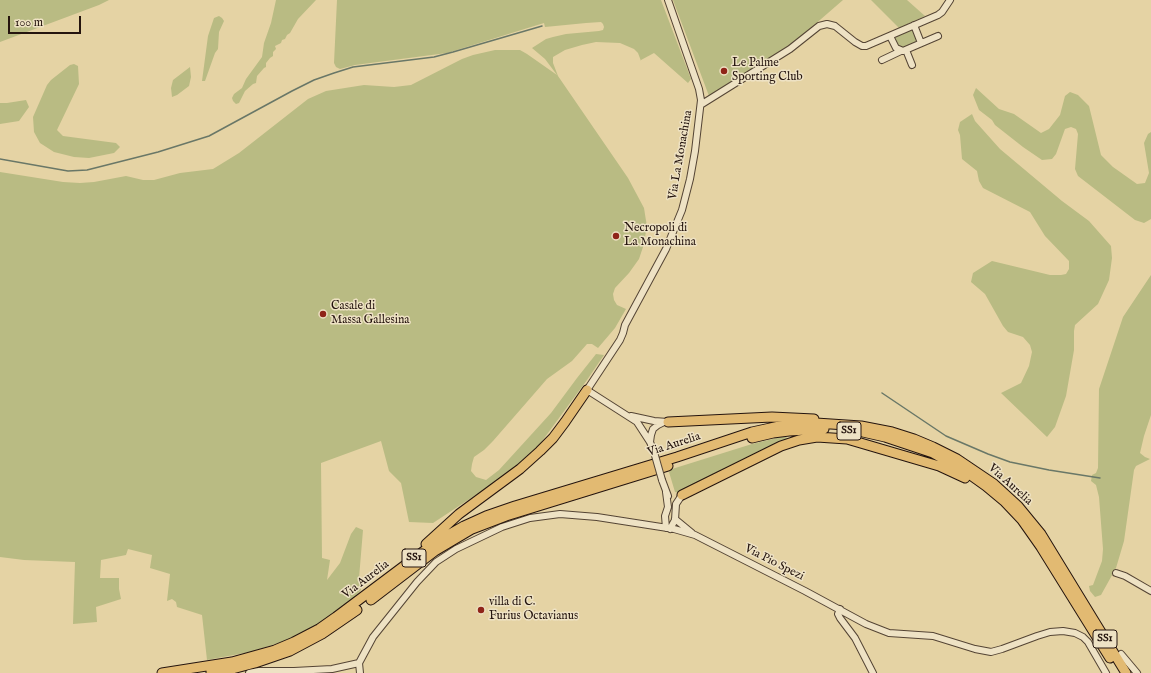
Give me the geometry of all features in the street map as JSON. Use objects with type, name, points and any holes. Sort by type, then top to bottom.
[{"type":"highway","points":[[404,567],[458,514],[520,469],[540,451],[553,438],[587,390]]},
{"type":"highway","points":[[668,422],[786,417],[815,419],[846,424]]},
{"type":"highway","name":"Via Aurelia","points":[[162,673],[232,662],[275,650],[294,642],[319,629],[436,542],[477,520],[509,508],[671,459],[758,430],[784,425],[808,423],[846,424],[881,429],[922,442],[957,459],[986,478],[1018,506],[1035,526],[1126,673]]},
{"type":"highway","name":"Via Aurelia","points":[[205,673],[232,669],[255,663],[284,653],[311,640],[339,623],[435,551],[478,527],[506,516],[629,479],[755,437],[773,433],[831,429],[860,432],[885,437],[920,448],[943,458],[986,486],[1004,501],[1022,520],[1041,547],[1119,673]]},
{"type":"highway","points":[[682,495],[781,446],[805,438],[829,437],[847,439],[949,470],[1004,501]]},
{"type":"highway","points":[[1085,605],[1121,654]]},
{"type":"street","name":"Via La Monachina","points":[[587,390],[624,333],[625,325],[674,233],[689,186],[702,104],[699,90],[668,0]]},
{"type":"street","points":[[702,104],[790,49],[819,26],[829,24],[835,26],[863,46],[872,44],[940,14],[950,0]]},
{"type":"street","points":[[914,25],[922,43]]},
{"type":"street","points":[[890,36],[896,48],[904,50],[912,64]]},
{"type":"street","points":[[882,60],[938,36]]},
{"type":"street","points":[[587,390],[640,424],[654,452],[675,516],[695,535]]},
{"type":"street","points":[[626,414],[654,421],[668,422]]},
{"type":"street","points":[[650,442],[653,429],[658,425],[668,422]]},
{"type":"street","points":[[666,492],[675,496],[682,495]]},
{"type":"street","points":[[666,492],[668,508],[665,516],[668,528]]},
{"type":"street","points":[[668,528],[675,516],[676,504],[682,495]]},
{"type":"street","name":"Via Pio Spezi","points":[[359,663],[373,637],[417,582],[432,566],[452,551],[502,527],[526,519],[546,515],[562,514],[668,528],[695,535],[840,609],[866,624],[883,631],[900,634],[933,636],[985,651],[1000,650],[1037,636],[1054,632],[1073,632],[1083,637],[1090,644],[1106,673]]},
{"type":"street","points":[[650,526],[665,516]]},
{"type":"street","points":[[1116,573],[1125,576],[1151,591]]},
{"type":"street","points":[[840,609],[838,614],[840,618],[855,638],[873,673]]},
{"type":"street","points":[[1121,654],[1137,673]]},
{"type":"street","points":[[249,673],[259,671],[294,672],[332,669],[359,663],[360,673]]},
{"type":"green space","points":[[0,0],[109,0],[0,42]]},
{"type":"green space","points":[[276,0],[316,0],[298,19],[285,39],[275,46],[276,49],[273,52],[273,56],[266,63],[266,67],[257,76],[256,83],[245,91],[239,103],[236,104],[232,98],[234,94],[242,88],[246,79],[262,57],[264,43],[271,23]]},
{"type":"green space","points":[[337,0],[661,0],[691,79],[688,83],[654,53],[641,61],[638,53],[634,49],[620,43],[596,42],[565,50],[553,57],[553,63],[558,76],[628,178],[644,208],[647,227],[639,259],[629,273],[615,288],[613,294],[617,305],[626,309],[615,328],[598,348],[592,344],[587,344],[572,361],[547,379],[493,441],[474,457],[471,471],[476,477],[486,480],[499,470],[551,413],[596,354],[604,355],[534,452],[497,481],[433,523],[409,522],[401,483],[389,471],[381,441],[321,463],[322,558],[330,560],[327,580],[340,563],[351,534],[356,527],[363,530],[359,578],[361,590],[349,603],[313,628],[285,641],[250,652],[207,660],[202,615],[177,607],[176,602],[172,599],[167,601],[170,574],[150,568],[152,555],[128,549],[126,555],[101,560],[100,578],[119,578],[121,599],[96,607],[97,622],[73,624],[75,562],[24,560],[0,557],[0,172],[63,182],[80,183],[126,176],[143,180],[154,180],[180,173],[213,169],[239,153],[308,99],[326,91],[364,85],[394,87],[411,85],[462,59],[495,50],[520,50],[557,75],[545,59],[532,48],[546,39],[566,34],[599,31],[603,30],[604,27],[601,22],[545,27],[544,23],[447,53],[355,65],[340,69],[336,67],[334,63]]},
{"type":"green space","name":"Le Palme Sporting Club","points":[[673,0],[843,0],[790,46],[709,96]]},
{"type":"green space","points":[[871,0],[907,0],[925,16],[899,28]]},
{"type":"green space","points":[[219,16],[224,21],[219,32],[218,49],[215,53],[205,81],[202,81],[208,36],[214,18]]},
{"type":"green space","points":[[912,30],[914,31],[917,42],[905,49],[900,48],[894,39],[895,37]]},
{"type":"green space","points":[[74,64],[78,66],[79,84],[57,130],[63,136],[116,143],[120,147],[114,153],[89,158],[74,157],[54,152],[40,143],[34,132],[33,117],[47,85],[70,65]]},
{"type":"green space","points":[[190,67],[191,77],[189,86],[172,97],[171,88],[173,80]]},
{"type":"green space","points":[[976,88],[999,109],[1014,114],[1041,133],[1049,129],[1060,115],[1065,96],[1070,92],[1078,95],[1089,106],[1101,155],[1113,167],[1137,184],[1145,183],[1149,173],[1144,143],[1148,134],[1151,132],[1151,219],[1144,223],[1135,220],[1078,176],[1075,169],[1078,134],[1076,129],[1071,127],[1065,129],[1056,154],[1052,159],[1042,160],[995,125],[992,120],[979,110],[973,95]]},
{"type":"green space","points":[[26,100],[29,107],[19,121],[0,124],[0,103]]},
{"type":"green space","points":[[972,114],[975,121],[1000,149],[1062,201],[1089,221],[1111,246],[1112,258],[1109,280],[1098,304],[1075,325],[1074,350],[1066,396],[1055,427],[1047,437],[1001,393],[1021,383],[1029,366],[1032,352],[1030,345],[1023,337],[1008,332],[985,294],[971,282],[973,273],[992,261],[1050,275],[1061,275],[1066,274],[1069,269],[1069,261],[1045,236],[1030,212],[983,188],[979,181],[977,171],[962,159],[960,135],[958,130],[960,122]]},
{"type":"green space","points":[[1151,275],[1151,415],[1140,453],[1150,459],[1136,466],[1134,470],[1124,541],[1116,568],[1101,595],[1095,597],[1090,591],[1089,586],[1093,585],[1102,561],[1103,549],[1099,497],[1096,485],[1091,481],[1092,475],[1096,473],[1098,468],[1099,389],[1123,317]]},
{"type":"green space","points":[[785,436],[787,438],[786,441],[678,493],[675,492],[669,472],[672,469],[752,444]]},
{"type":"waterway","points":[[0,159],[68,171],[87,170],[158,152],[209,136],[292,91],[314,80],[334,73],[353,67],[434,57],[542,26]]},
{"type":"waterway","points":[[882,393],[946,436],[988,454],[1010,462],[1100,478]]},
{"type":"place","name":"Le Palme Sporting Club","points":[[724,71]]},
{"type":"place","name":"Necropoli di La Monachina","points":[[616,236]]},
{"type":"place","name":"Casale di Massa Gallesina","points":[[323,314]]},
{"type":"place","name":"villa di C. Furius Octavianus","points":[[481,610]]}]
